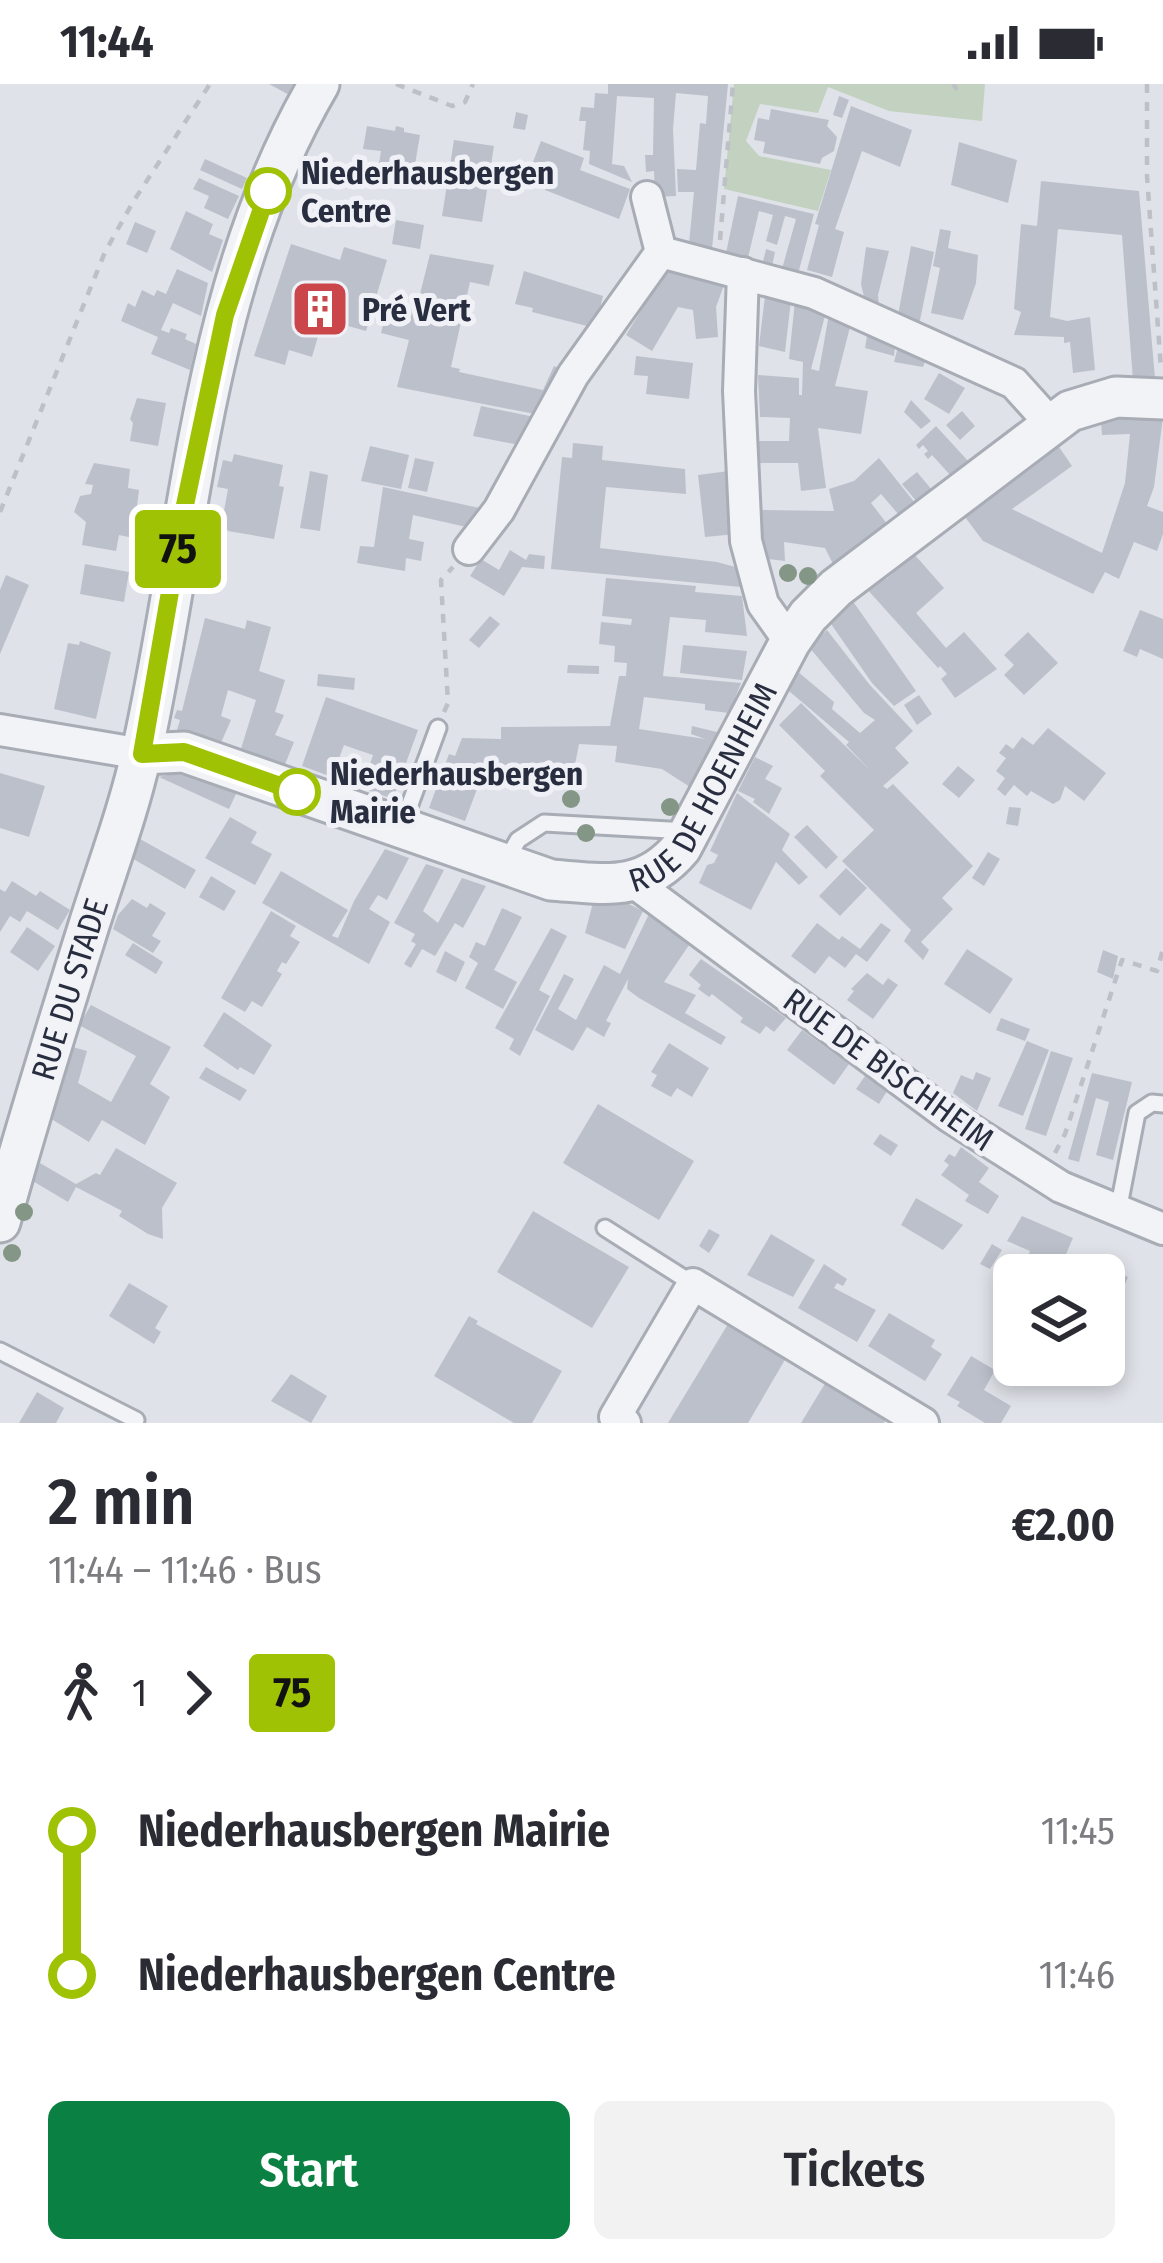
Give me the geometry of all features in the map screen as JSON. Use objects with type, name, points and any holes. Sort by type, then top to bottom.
[{"type":"street","name":"RUE DU STADE","points":[[0,1222],[142,754],[185,505],[225,315],[268,191],[319,84]]},
{"type":"street","points":[[469,549],[499,510],[573,375],[661,252],[647,197]]},
{"type":"street","points":[[661,252],[814,293],[1014,383],[1051,424]]},
{"type":"street","points":[[730,270],[746,541],[763,604],[790,642]]},
{"type":"street","name":"RUE DE HOENHEIM","points":[[142,754],[184,752],[551,880],[632,881],[662,870],[690,832],[790,642],[836,589],[1070,411],[1098,401],[1163,399]]},
{"type":"street","points":[[0,730],[142,754]]},
{"type":"street","name":"RUE DE BISCHHEIM","points":[[632,881],[949,1116],[1061,1187],[1163,1229]]},
{"type":"street","points":[[626,1423],[615,1417],[693,1284],[923,1423]]},
{"type":"lane","points":[[400,829],[438,728]]},
{"type":"lane","points":[[504,865],[518,840],[544,823],[690,832]]},
{"type":"lane","points":[[1118,1211],[1137,1113],[1151,1103],[1163,1104]]},
{"type":"lane","points":[[605,1228],[693,1284]]},
{"type":"lane","points":[[0,1351],[136,1420]]},
{"type":"path","points":[[0,512],[105,252],[210,84]]},
{"type":"path","points":[[396,84],[452,106],[465,102],[473,84]]},
{"type":"path","points":[[730,270],[733,84]]},
{"type":"path","points":[[1147,84],[1147,176],[1163,399]]},
{"type":"path","points":[[448,703],[441,580],[469,549]]},
{"type":"path","points":[[1039,1173],[1065,1134],[1122,960],[1157,971],[1163,949]]},
{"type":"green space","points":[[734,84],[985,84],[982,121],[889,111],[828,87],[818,113],[760,104],[746,141],[759,156],[831,170],[818,211],[724,189]]},
{"type":"building","points":[[269,84],[297,84],[291,96]]},
{"type":"building","points":[[608,84],[728,84],[712,249],[689,244],[694,192],[678,192],[677,169],[696,170],[708,96],[676,93],[676,196],[655,197],[654,171],[646,172],[645,155],[653,155],[654,98],[617,96],[612,164],[624,166],[632,182],[589,164],[590,151],[583,150],[586,121],[579,121],[581,107],[594,108],[595,93],[608,94]]},
{"type":"building","points":[[839,96],[849,100],[842,118],[833,115]]},
{"type":"building","points":[[851,106],[912,130],[900,167],[862,151],[835,229],[844,232],[832,277],[807,270],[819,225],[815,224]]},
{"type":"building","points":[[771,109],[829,120],[827,126],[837,137],[834,151],[820,164],[763,153],[765,142],[754,140],[758,118],[769,120]]},
{"type":"building","points":[[516,112],[528,115],[525,130],[513,128]]},
{"type":"building","points":[[367,126],[395,131],[396,126],[420,135],[412,182],[377,176],[381,151],[363,149]]},
{"type":"building","points":[[454,140],[494,146],[482,222],[442,216]]},
{"type":"building","points":[[541,141],[584,158],[580,170],[630,189],[619,219],[545,190],[554,164],[533,162]]},
{"type":"building","points":[[959,142],[1017,160],[1008,203],[951,185]]},
{"type":"building","points":[[205,159],[247,178],[242,189],[200,170]]},
{"type":"building","points":[[199,178],[239,196],[228,219],[204,208],[209,196],[193,189]]},
{"type":"building","points":[[1041,181],[1139,191],[1155,379],[1133,381],[1122,235],[1058,229],[1050,317],[1067,321],[1090,317],[1095,370],[1073,373],[1070,342],[1064,343],[1064,337],[1014,335],[1021,312],[1014,309],[1021,224],[1037,226]]},
{"type":"building","points":[[738,196],[814,214],[798,274],[782,269],[796,219],[785,216],[777,245],[766,241],[773,215],[759,211],[748,258],[726,253]]},
{"type":"building","points":[[186,211],[213,224],[209,234],[223,240],[212,272],[170,249]]},
{"type":"building","points":[[396,220],[424,225],[420,249],[392,244]]},
{"type":"building","points":[[135,222],[156,231],[147,253],[126,244]]},
{"type":"building","points":[[940,229],[951,231],[948,248],[978,255],[976,283],[963,320],[931,313],[940,268],[933,266]]},
{"type":"building","name":"Pré Vert","points":[[291,244],[340,260],[344,247],[387,260],[366,331],[323,319],[312,357],[289,350],[285,365],[254,356]]},
{"type":"building","points":[[911,246],[934,252],[919,325],[898,315]]},
{"type":"building","points":[[866,247],[889,251],[879,307],[865,301],[861,284]]},
{"type":"building","points":[[766,249],[775,252],[772,266],[763,262]]},
{"type":"building","points":[[430,254],[494,265],[489,286],[470,282],[451,367],[543,390],[554,366],[563,370],[540,415],[397,387],[409,340],[381,333],[388,304],[416,310]]},
{"type":"building","points":[[177,269],[208,283],[201,316],[173,303],[161,330],[187,334],[185,339],[196,344],[190,370],[151,354],[158,337],[121,321],[128,303],[135,307],[142,290],[154,296],[157,290],[166,294]]},
{"type":"building","points":[[524,271],[603,296],[595,328],[515,304]]},
{"type":"building","points":[[671,271],[724,285],[716,307],[718,337],[696,339],[693,310],[678,307],[652,351],[626,335],[663,275]]},
{"type":"building","points":[[765,296],[791,300],[785,352],[759,346]]},
{"type":"building","points":[[795,301],[826,312],[811,369],[819,371],[829,314],[851,323],[835,386],[868,391],[861,434],[818,428],[826,488],[801,491],[798,463],[756,463],[757,441],[789,441],[790,418],[760,417],[758,375],[799,378],[802,395],[803,362],[789,359]]},
{"type":"building","points":[[868,330],[877,334],[875,339],[895,345],[894,356],[865,348]]},
{"type":"building","points":[[899,343],[927,355],[923,367],[894,362]]},
{"type":"building","points":[[636,356],[693,363],[689,399],[646,394],[648,376],[634,375]]},
{"type":"building","points":[[939,373],[965,388],[949,414],[924,399]]},
{"type":"building","points":[[137,398],[166,403],[158,446],[130,441]]},
{"type":"building","points":[[911,400],[931,421],[921,429],[904,412]]},
{"type":"building","points":[[481,406],[539,418],[524,446],[473,436]]},
{"type":"building","points":[[962,411],[975,426],[960,440],[946,425]]},
{"type":"building","points":[[1163,417],[1147,506],[1163,512],[1163,534],[1157,551],[1134,542],[1119,579],[1105,572],[1093,594],[983,541],[962,513],[1057,444],[1072,466],[1012,509],[1102,553],[1125,483],[1130,434],[1102,435],[1101,420]]},
{"type":"building","points":[[936,426],[969,462],[951,476],[932,455],[928,459],[923,445],[919,449],[916,445]]},
{"type":"building","points":[[573,443],[603,446],[602,460],[685,469],[686,494],[606,487],[600,548],[739,568],[741,587],[551,569],[562,457],[572,458]]},
{"type":"building","points":[[370,446],[409,455],[401,489],[361,481]]},
{"type":"building","points":[[234,454],[283,465],[279,486],[284,487],[274,539],[228,531],[222,522],[228,489],[217,487],[223,460],[232,462]]},
{"type":"building","points":[[415,458],[434,462],[427,492],[408,488]]},
{"type":"building","points":[[879,458],[915,503],[899,515],[881,494],[871,503],[888,525],[833,564],[825,548],[784,542],[785,561],[760,558],[756,510],[834,511],[829,489],[854,481]]},
{"type":"building","points":[[94,463],[130,469],[128,488],[139,490],[133,538],[119,535],[116,551],[82,545],[86,522],[74,512],[80,496],[91,494],[93,485],[85,484]]},
{"type":"building","points":[[310,471],[328,475],[320,531],[300,528]]},
{"type":"building","points":[[729,471],[736,534],[705,537],[698,475]]},
{"type":"building","points":[[917,472],[932,490],[917,502],[902,484]]},
{"type":"building","points":[[383,487],[484,509],[471,528],[413,515],[409,539],[424,542],[421,561],[406,558],[405,571],[357,563],[360,546],[374,547]]},
{"type":"building","points":[[510,550],[526,560],[529,554],[545,556],[544,569],[522,567],[504,596],[470,576],[481,559],[499,570]]},
{"type":"building","points":[[914,554],[944,588],[916,613],[946,648],[964,632],[997,669],[955,698],[941,679],[947,674],[866,588],[882,575],[886,579]]},
{"type":"building","points":[[85,564],[129,572],[124,602],[80,594]]},
{"type":"building","points":[[6,575],[29,585],[0,654],[0,590]]},
{"type":"building","points":[[606,578],[696,586],[695,592],[742,596],[747,636],[705,632],[706,620],[670,617],[663,676],[741,683],[729,713],[705,710],[705,704],[644,697],[639,729],[705,739],[691,734],[692,726],[721,733],[690,787],[662,769],[615,762],[617,746],[579,744],[574,770],[485,768],[465,821],[429,808],[449,754],[455,756],[462,738],[501,739],[501,727],[610,726],[619,676],[626,676],[627,663],[614,662],[615,646],[599,644],[601,622],[631,625],[632,619],[602,616]]},
{"type":"building","points":[[852,600],[916,691],[894,706],[829,621]]},
{"type":"building","points":[[1140,610],[1163,619],[1163,659],[1140,649],[1137,657],[1123,651]]},
{"type":"building","points":[[490,616],[500,624],[479,648],[469,640]]},
{"type":"building","points":[[205,618],[245,629],[247,620],[271,627],[259,671],[285,680],[275,712],[284,715],[275,735],[294,742],[284,767],[240,752],[256,700],[228,690],[221,716],[231,720],[220,745],[177,730],[180,720],[174,718],[177,710],[182,711]]},
{"type":"building","points":[[827,630],[913,731],[895,748],[909,763],[883,786],[887,789],[893,784],[973,866],[942,898],[953,909],[921,942],[929,950],[923,960],[904,941],[911,930],[842,861],[874,830],[820,776],[825,771],[779,725],[801,703],[871,771],[846,745],[849,742],[789,691],[797,671],[834,702],[832,709],[860,733],[875,720],[809,647]]},
{"type":"building","points":[[1028,632],[1058,663],[1024,695],[1004,675],[1014,665],[1004,655]]},
{"type":"building","points":[[80,641],[111,652],[96,719],[54,709],[68,643],[79,645]]},
{"type":"building","points":[[683,645],[747,651],[742,680],[680,673]]},
{"type":"building","points":[[568,665],[599,666],[599,674],[567,673]]},
{"type":"building","points":[[318,674],[355,678],[354,690],[317,686]]},
{"type":"building","points":[[919,695],[932,714],[917,725],[904,705]]},
{"type":"building","points":[[326,697],[418,730],[393,799],[362,788],[373,755],[344,745],[332,777],[302,766]]},
{"type":"building","points":[[1048,728],[1106,773],[1084,801],[1065,786],[1060,800],[1053,804],[1031,791],[1027,796],[1014,785],[1005,796],[997,789],[1005,778],[996,771],[1006,758],[999,753],[1006,744],[1013,749],[1022,737],[1033,745]]},
{"type":"building","points":[[755,757],[773,766],[765,779],[782,788],[769,814],[755,799],[738,791]]},
{"type":"building","points":[[958,766],[975,780],[959,798],[942,784]]},
{"type":"building","points":[[188,770],[237,792],[229,809],[159,777]]},
{"type":"building","points":[[0,773],[45,786],[29,837],[0,828]]},
{"type":"building","points":[[737,793],[790,834],[782,850],[808,877],[799,885],[776,862],[751,910],[699,883],[718,855],[710,851]]},
{"type":"building","points":[[1009,807],[1021,808],[1018,826],[1006,824]]},
{"type":"building","points":[[230,817],[257,832],[251,843],[272,854],[255,885],[205,858]]},
{"type":"building","points":[[807,825],[838,857],[826,869],[794,837]]},
{"type":"building","points":[[140,839],[196,870],[185,889],[130,857]]},
{"type":"building","points":[[385,849],[409,858],[387,900],[378,895],[369,909],[390,922],[369,964],[262,903],[281,871],[348,910],[332,936],[338,938]]},
{"type":"building","points":[[988,852],[1000,859],[984,886],[972,878]]},
{"type":"building","points":[[426,864],[444,870],[423,911],[438,923],[462,878],[486,886],[463,928],[455,923],[435,956],[422,949],[411,968],[404,964],[416,944],[411,941],[415,934],[394,923]]},
{"type":"building","points":[[846,868],[867,888],[840,916],[819,896]]},
{"type":"building","points":[[211,876],[236,891],[224,911],[199,897]]},
{"type":"building","points":[[12,881],[70,910],[58,930],[27,911],[20,922],[10,916],[0,932],[0,889],[5,892]]},
{"type":"building","points":[[132,899],[166,913],[152,936],[161,941],[153,953],[113,929]]},
{"type":"building","points":[[594,899],[625,902],[643,911],[625,949],[585,933]]},
{"type":"building","points":[[502,908],[522,917],[494,970],[517,982],[503,1009],[465,988],[478,963],[469,957],[476,942],[485,946]]},
{"type":"building","points":[[271,911],[296,926],[290,936],[300,942],[286,964],[282,962],[277,971],[282,974],[262,1007],[252,1001],[245,1012],[221,998]]},
{"type":"building","points":[[649,914],[689,945],[664,982],[696,995],[685,1013],[726,1037],[721,1045],[639,998],[627,989],[628,979],[606,1021],[611,1023],[604,1037],[587,1027],[573,1051],[535,1030],[564,974],[574,979],[558,1009],[576,1020],[604,965],[620,974]]},
{"type":"building","points":[[817,923],[860,949],[881,923],[891,930],[867,962],[856,954],[845,968],[829,956],[815,974],[791,956]]},
{"type":"building","points":[[27,927],[55,946],[38,971],[10,952]]},
{"type":"building","points":[[551,928],[567,936],[539,990],[550,996],[520,1056],[509,1049],[514,1039],[495,1028]]},
{"type":"building","points":[[133,943],[163,962],[156,974],[125,955]]},
{"type":"building","points":[[967,949],[1013,979],[990,1014],[944,984]]},
{"type":"building","points":[[1103,950],[1118,956],[1113,979],[1097,972]]},
{"type":"building","points":[[445,951],[465,962],[456,982],[436,972]]},
{"type":"building","points":[[701,959],[786,1018],[774,1032],[766,1026],[760,1034],[740,1022],[743,1018],[698,989],[701,985],[689,975]]},
{"type":"building","points":[[867,973],[883,985],[888,978],[898,985],[873,1019],[847,1000]]},
{"type":"building","points":[[91,1005],[171,1047],[150,1084],[170,1097],[145,1145],[102,1120],[89,1142],[48,1117],[69,1046],[87,1051],[78,1083],[111,1102],[136,1056],[79,1025]]},
{"type":"building","points":[[224,1012],[272,1045],[254,1075],[203,1046]]},
{"type":"building","points":[[1001,1018],[1030,1029],[1025,1041],[996,1030]]},
{"type":"building","points":[[802,1030],[849,1064],[834,1085],[787,1050]]},
{"type":"building","points":[[1027,1041],[1049,1050],[1023,1116],[998,1106]]},
{"type":"building","points":[[669,1043],[709,1068],[692,1097],[677,1088],[671,1097],[651,1086],[657,1075],[651,1072]]},
{"type":"building","points":[[1051,1051],[1073,1058],[1046,1136],[1025,1129]]},
{"type":"building","points":[[206,1067],[247,1090],[240,1101],[199,1078]]},
{"type":"building","points":[[976,1072],[991,1078],[977,1111],[953,1093],[961,1075],[973,1080]]},
{"type":"building","points":[[1092,1073],[1132,1082],[1113,1160],[1096,1155],[1109,1102],[1096,1098],[1079,1162],[1068,1159]]},
{"type":"building","points":[[865,1076],[887,1091],[879,1104],[856,1089]]},
{"type":"building","points":[[598,1104],[694,1161],[659,1220],[563,1163]]},
{"type":"building","points":[[880,1134],[898,1145],[891,1156],[873,1144]]},
{"type":"building","points":[[961,1147],[989,1168],[979,1182],[999,1196],[988,1214],[965,1201],[969,1195],[941,1175],[949,1165],[944,1161],[949,1154],[955,1157]]},
{"type":"building","points":[[116,1148],[177,1183],[162,1208],[163,1239],[76,1187],[68,1202],[31,1180],[40,1163],[76,1184],[100,1175]]},
{"type":"building","points":[[916,1198],[963,1225],[943,1250],[901,1225]]},
{"type":"building","points":[[533,1211],[629,1267],[592,1328],[497,1272]]},
{"type":"building","points":[[1022,1216],[1073,1238],[1066,1254],[1029,1254],[1007,1241]]},
{"type":"building","points":[[709,1229],[720,1235],[709,1253],[699,1246]]},
{"type":"building","points":[[771,1234],[815,1260],[793,1297],[747,1275]]},
{"type":"building","points":[[992,1244],[1002,1250],[993,1254],[990,1269],[980,1264]]},
{"type":"building","points":[[824,1264],[847,1279],[834,1288],[876,1310],[857,1342],[798,1308]]},
{"type":"building","points":[[129,1283],[168,1306],[155,1328],[161,1332],[154,1344],[109,1316]]},
{"type":"building","points":[[889,1313],[935,1340],[931,1347],[942,1354],[925,1381],[868,1346]]},
{"type":"building","points":[[469,1316],[562,1371],[532,1423],[514,1423],[434,1376]]},
{"type":"building","points":[[728,1324],[786,1358],[748,1423],[668,1423]]},
{"type":"building","points":[[971,1356],[993,1369],[984,1390],[1011,1406],[1001,1423],[985,1423],[947,1395]]},
{"type":"building","points":[[291,1374],[327,1396],[311,1423],[271,1401]]},
{"type":"building","points":[[829,1377],[889,1414],[884,1423],[801,1423]]},
{"type":"building","points":[[37,1392],[64,1408],[56,1423],[19,1423]]},
{"type":"bus line","name":"75","points":[[268,191],[225,315],[185,505],[142,754],[184,752],[297,792]]},
{"type":"place","name":"Niederhausbergen Centre","points":[[268,191]]},
{"type":"place","name":"Pré Vert","points":[[320,309]]},
{"type":"place","name":"Niederhausbergen Mairie","points":[[297,792]]}]
